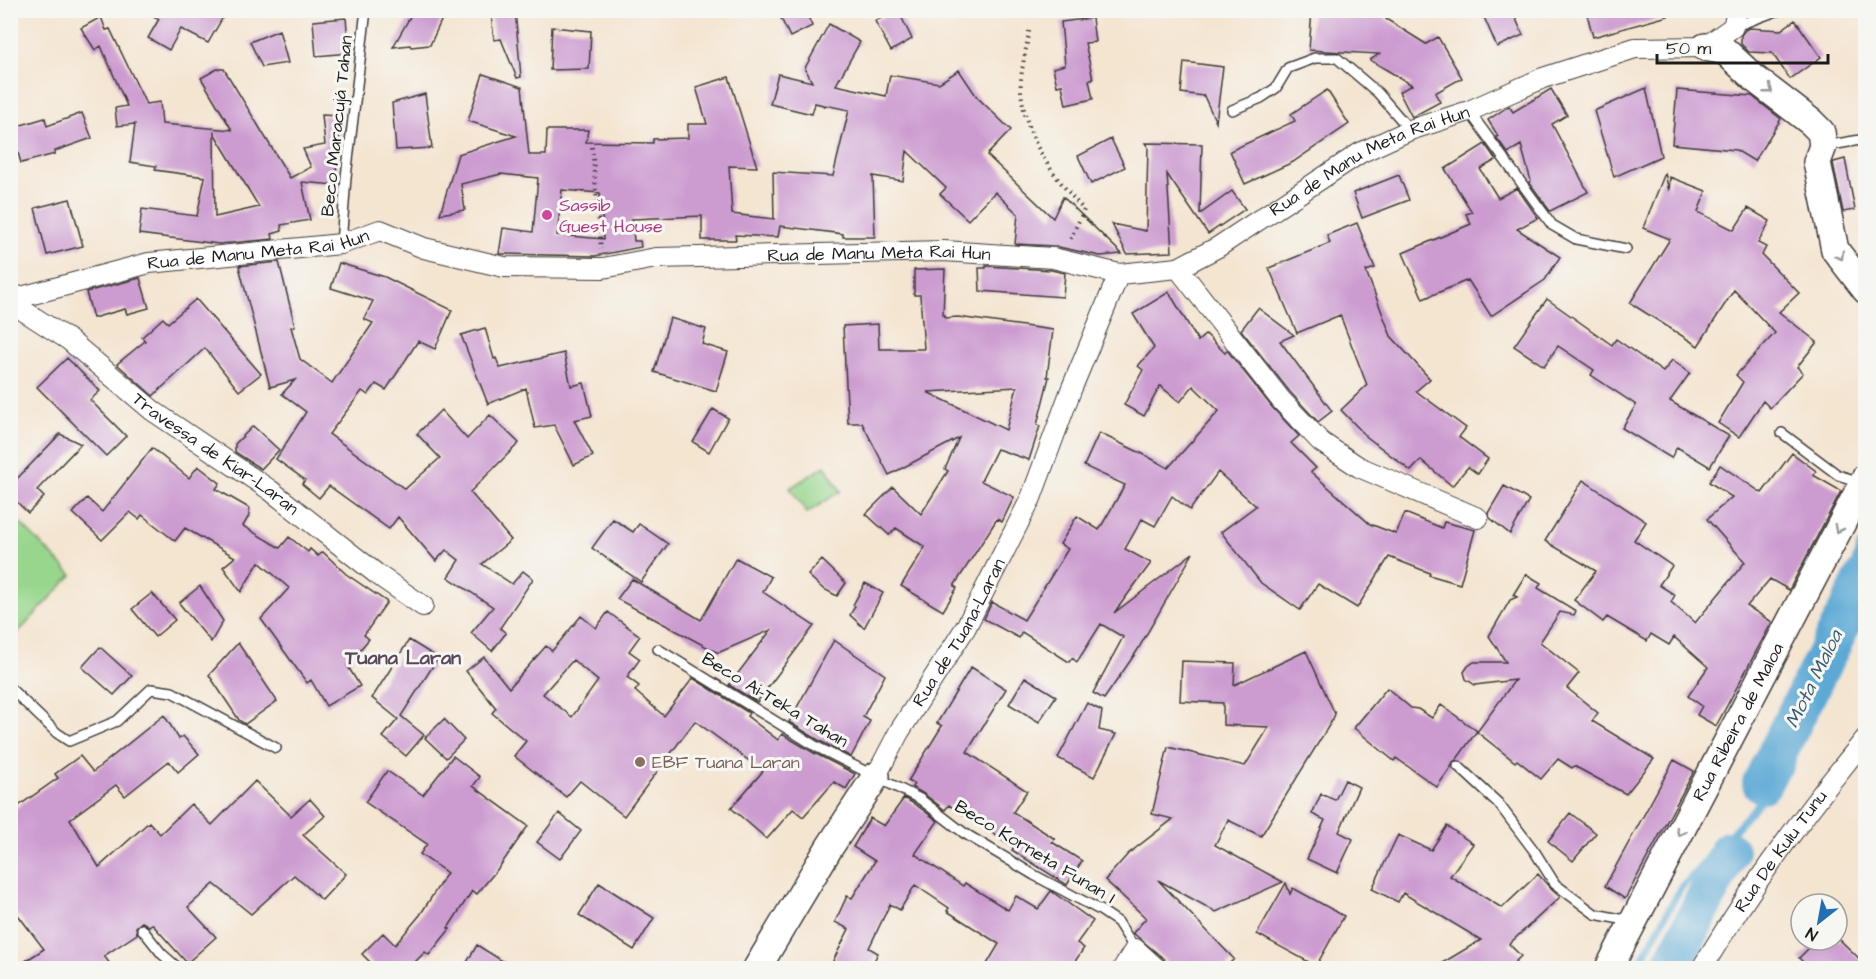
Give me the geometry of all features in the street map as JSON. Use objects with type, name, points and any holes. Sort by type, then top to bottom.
[{"type":"street","points":[[1705,47],[1735,19]]},
{"type":"street","name":"Rua de Manu Meta Rai Hun","points":[[10,301],[149,263],[341,244],[380,230],[424,248],[504,267],[603,268],[656,258],[944,250],[1053,258],[1119,274],[1178,268],[1218,247],[1360,153],[1410,130],[1469,111],[1543,78],[1635,48],[1705,47]]},
{"type":"street","points":[[1705,47],[1725,51],[1755,79],[1821,132],[1823,146],[1817,162],[1835,250],[1866,290]]},
{"type":"street","points":[[1178,268],[1281,400],[1320,442],[1359,468],[1478,518]]},
{"type":"street","name":"Rua de Tuana-Laran","points":[[757,969],[829,848],[876,776],[899,732],[966,627],[1031,498],[1071,390],[1119,274]]},
{"type":"street","name":"Travessa de Kiar-Laran","points":[[10,301],[69,340],[153,411],[270,490],[378,575],[423,606]]},
{"type":"street","name":"Rua Ribeira de Maloa","points":[[1609,969],[1864,480]]},
{"type":"street","name":"Rua De Kulu Tunu","points":[[1702,969],[1728,925],[1793,832],[1866,738]]},
{"type":"street","points":[[1123,969],[1135,949],[1156,969]]},
{"type":"lane","name":"Beco Maracujá Tahan","points":[[341,244],[346,177],[366,10]]},
{"type":"lane","points":[[1735,19],[1779,10]]},
{"type":"lane","points":[[1232,110],[1261,98],[1276,88],[1288,68],[1315,58],[1337,58],[1378,93],[1410,130]]},
{"type":"lane","points":[[1469,111],[1552,225],[1576,239],[1626,249]]},
{"type":"lane","points":[[1823,146],[1866,139]]},
{"type":"lane","points":[[1782,433],[1838,475],[1864,480]]},
{"type":"lane","name":"Beco Ai-Teka Tahan","points":[[658,649],[817,747],[876,776]]},
{"type":"lane","points":[[10,688],[57,733],[69,741],[117,721],[151,689],[172,692],[276,748]]},
{"type":"lane","points":[[1458,766],[1498,803],[1535,852],[1555,884],[1595,914],[1633,922]]},
{"type":"lane","name":"Beco Korneta Funan I","points":[[876,776],[920,799],[964,832],[1034,874],[1100,909],[1118,922],[1135,949]]},
{"type":"lane","points":[[142,928],[162,954],[178,969]]},
{"type":"path","points":[[1029,31],[1020,90],[1030,134],[1045,163],[1084,210],[1062,261]]},
{"type":"path","points":[[592,147],[603,268]]},
{"type":"green space","points":[[825,466],[841,491],[807,513],[790,488]]},
{"type":"green space","points":[[10,513],[72,575],[11,640],[10,640]]},
{"type":"building","points":[[143,10],[227,10],[208,43],[181,29],[169,50],[148,38],[159,19]]},
{"type":"building","points":[[414,10],[446,10],[430,45],[393,47]]},
{"type":"building","points":[[515,10],[521,77],[517,78],[501,39],[494,40],[491,13]]},
{"type":"building","points":[[777,10],[805,10],[812,26],[790,37]]},
{"type":"building","points":[[898,10],[912,39],[891,51],[875,21]]},
{"type":"building","points":[[1312,10],[1385,10],[1386,19],[1426,44],[1438,37],[1462,78],[1435,93],[1440,102],[1412,117],[1399,92],[1412,85],[1370,60],[1379,54],[1309,50]]},
{"type":"building","points":[[1481,10],[1512,10],[1523,35],[1497,47]]},
{"type":"building","points":[[1586,10],[1667,10],[1668,16],[1593,37]]},
{"type":"building","points":[[101,17],[106,30],[110,29],[146,104],[160,102],[162,124],[232,130],[201,78],[217,69],[224,69],[290,178],[311,167],[303,149],[325,145],[322,115],[341,116],[335,185],[302,182],[310,220],[281,225],[282,231],[272,234],[273,239],[219,244],[139,234],[142,209],[197,216],[205,177],[155,170],[156,166],[130,162],[135,124],[117,126],[115,108],[127,106],[101,46],[95,50],[81,28]],"holes":[[[214,133],[259,207],[215,217]]]},
{"type":"building","points":[[346,18],[349,53],[316,56],[313,21]]},
{"type":"building","points":[[1092,18],[1095,42],[1085,43],[1093,79],[1089,80],[1093,99],[1066,105],[1062,85],[1057,86],[1053,68],[1065,65],[1061,22]]},
{"type":"building","points":[[1795,20],[1821,57],[1790,79],[1772,53],[1749,52],[1741,44],[1741,35],[1749,28],[1781,30]]},
{"type":"building","points":[[829,24],[860,42],[836,85],[886,96],[890,75],[939,83],[959,70],[977,97],[1011,130],[987,155],[1053,218],[1063,197],[1122,254],[1100,256],[1054,246],[1015,244],[1018,214],[995,192],[968,220],[940,194],[946,188],[907,151],[903,181],[873,176],[875,237],[843,237],[843,234],[780,226],[778,237],[735,235],[736,240],[702,240],[702,216],[632,219],[634,241],[640,241],[641,247],[595,256],[499,254],[503,228],[533,232],[538,178],[501,174],[461,184],[465,210],[440,214],[458,154],[516,136],[468,121],[483,74],[522,87],[529,155],[546,155],[547,130],[588,130],[586,142],[653,143],[653,139],[688,138],[688,124],[707,124],[696,87],[729,77],[757,167],[729,166],[732,214],[774,219],[773,172],[833,176],[849,110],[825,105],[824,107],[815,103],[812,114],[770,104],[778,74],[812,82],[805,68]],"holes":[[[562,190],[600,193],[604,239],[557,235]]]},
{"type":"building","points":[[552,27],[591,31],[589,69],[550,70]]},
{"type":"building","points":[[279,30],[288,63],[262,67],[250,42]]},
{"type":"building","points":[[1184,62],[1223,67],[1216,122],[1203,94],[1203,96],[1181,93]]},
{"type":"building","points":[[1646,88],[1661,156],[1614,177],[1594,111]]},
{"type":"building","points":[[1551,89],[1567,115],[1552,124],[1588,192],[1550,211],[1529,182],[1531,181],[1521,145],[1508,153],[1496,137],[1498,136],[1488,120],[1509,106],[1513,112]]},
{"type":"building","points":[[1327,90],[1349,124],[1293,162],[1245,184],[1230,151],[1295,121],[1291,114]]},
{"type":"building","points":[[1677,90],[1752,96],[1781,119],[1754,161],[1736,150],[1672,144]]},
{"type":"building","points":[[425,94],[432,148],[396,150],[392,103]]},
{"type":"building","points":[[82,113],[92,138],[55,151],[55,154],[21,163],[11,128],[45,118],[47,126]]},
{"type":"building","points":[[1111,139],[1125,167],[1091,184],[1078,156]]},
{"type":"building","points":[[1145,143],[1202,144],[1200,214],[1232,191],[1245,209],[1208,234],[1167,174],[1172,252],[1127,254],[1112,224],[1146,231],[1148,147]]},
{"type":"building","points":[[1485,144],[1496,160],[1480,169],[1498,198],[1517,188],[1538,218],[1517,229],[1560,257],[1545,280],[1491,316],[1468,280],[1423,299],[1403,253],[1471,224],[1466,214],[1472,212],[1445,169]]},
{"type":"building","points":[[1845,159],[1855,210],[1843,212],[1833,163]]},
{"type":"building","points":[[1665,173],[1669,191],[1670,177],[1706,191],[1698,212],[1734,230],[1748,208],[1770,221],[1758,243],[1766,247],[1762,255],[1799,293],[1779,312],[1817,342],[1797,367],[1803,373],[1770,408],[1763,401],[1739,437],[1718,423],[1743,382],[1736,375],[1775,333],[1734,290],[1698,346],[1630,303],[1670,239],[1643,228]]},
{"type":"building","points":[[1399,175],[1409,200],[1362,218],[1353,193]]},
{"type":"building","points":[[70,199],[83,246],[47,255],[35,208]]},
{"type":"building","points":[[1357,223],[1375,268],[1366,271],[1391,336],[1430,379],[1416,391],[1466,428],[1459,437],[1488,459],[1478,474],[1468,467],[1452,486],[1421,460],[1411,471],[1367,437],[1341,410],[1367,385],[1340,315],[1297,333],[1269,268],[1330,243],[1327,235]]},
{"type":"building","points":[[279,262],[295,326],[291,327],[300,359],[332,383],[373,323],[364,319],[373,301],[331,288],[339,263],[385,277],[452,310],[435,349],[418,341],[386,390],[376,384],[368,395],[362,391],[329,434],[405,489],[440,458],[417,434],[441,410],[467,439],[490,415],[519,443],[470,492],[511,540],[482,564],[512,584],[523,571],[533,579],[500,628],[506,633],[492,651],[471,633],[493,607],[448,577],[459,560],[446,550],[436,561],[398,517],[389,529],[329,486],[319,498],[302,484],[305,480],[276,459],[306,412],[282,394],[295,380],[270,387],[239,266]]},
{"type":"building","points":[[986,266],[1065,273],[1063,297],[980,291],[979,268],[986,268]]},
{"type":"building","points":[[945,269],[943,315],[945,318],[958,317],[1053,330],[1047,377],[1049,377],[1037,425],[1040,426],[1029,460],[997,449],[981,481],[1014,497],[1002,522],[997,519],[954,586],[957,588],[943,611],[901,586],[925,547],[896,528],[889,535],[866,514],[893,487],[921,514],[948,471],[945,469],[959,438],[889,475],[862,423],[848,423],[843,326],[878,324],[879,349],[924,349],[920,295],[914,295],[914,270]],"holes":[[[1017,387],[1006,430],[927,392]]]},
{"type":"building","points":[[140,278],[149,308],[127,314],[125,309],[93,318],[86,292]]},
{"type":"building","points":[[1169,292],[1198,341],[1206,334],[1225,353],[1227,350],[1272,407],[1299,436],[1291,443],[1316,468],[1311,472],[1370,524],[1396,534],[1405,513],[1442,528],[1444,522],[1475,530],[1460,584],[1429,575],[1430,573],[1389,557],[1357,608],[1318,584],[1300,610],[1261,583],[1221,532],[1256,506],[1218,472],[1190,510],[1172,496],[1155,526],[1142,519],[1125,549],[1151,563],[1114,613],[1193,553],[1137,651],[1104,699],[1093,693],[1123,637],[1101,624],[1077,662],[1072,658],[1069,662],[1022,632],[1019,638],[984,619],[992,602],[1024,620],[1068,549],[1060,544],[1077,516],[1099,530],[1125,485],[1084,466],[1099,433],[1168,468],[1219,411],[1193,386],[1180,402],[1160,386],[1144,416],[1124,405],[1143,370],[1138,366],[1154,348],[1133,314]]},
{"type":"building","points":[[196,299],[261,374],[239,391],[205,348],[153,396],[117,364],[145,341],[142,337],[163,318],[168,323]]},
{"type":"building","points":[[1547,299],[1612,345],[1616,339],[1663,372],[1672,360],[1690,373],[1670,401],[1729,436],[1710,467],[1677,447],[1671,458],[1622,428],[1636,405],[1591,375],[1594,370],[1558,346],[1544,366],[1514,346]]},
{"type":"building","points":[[1258,308],[1294,335],[1280,341],[1332,411],[1318,422],[1290,392],[1241,330]]},
{"type":"building","points":[[670,318],[706,329],[702,344],[728,352],[716,391],[654,372]]},
{"type":"building","points":[[485,328],[494,359],[496,358],[500,368],[564,353],[571,386],[584,383],[592,416],[574,420],[593,456],[574,465],[554,425],[535,428],[526,388],[488,404],[461,335]]},
{"type":"building","points":[[67,358],[100,391],[90,400],[126,436],[106,456],[37,387]]},
{"type":"building","points":[[713,409],[728,418],[709,452],[693,442]]},
{"type":"building","points":[[253,426],[279,450],[261,469],[235,452],[235,444]]},
{"type":"building","points":[[60,434],[81,444],[37,490],[44,497],[28,513],[10,495],[10,486]]},
{"type":"building","points":[[152,448],[189,478],[198,466],[220,483],[216,489],[249,508],[249,516],[243,526],[280,548],[289,537],[308,552],[310,549],[318,556],[323,552],[346,574],[387,602],[364,635],[369,639],[347,665],[360,686],[326,706],[311,680],[307,683],[261,619],[289,588],[259,562],[241,592],[223,567],[235,557],[185,528],[175,541],[142,515],[139,519],[130,512],[102,540],[73,513],[87,498],[102,512]]},
{"type":"building","points":[[1792,453],[1816,471],[1813,475],[1841,491],[1789,590],[1770,579],[1747,606],[1772,622],[1716,726],[1697,715],[1702,706],[1688,696],[1708,667],[1674,637],[1669,645],[1651,634],[1647,641],[1607,617],[1603,622],[1574,600],[1596,571],[1545,541],[1583,480],[1646,522],[1634,540],[1672,566],[1659,585],[1675,595],[1671,602],[1695,623],[1745,562],[1707,519],[1732,497],[1709,482],[1720,465],[1762,493]]},
{"type":"building","points":[[1504,486],[1529,500],[1510,534],[1490,518],[1488,513]]},
{"type":"building","points":[[613,519],[633,532],[639,524],[668,544],[641,582],[592,548]]},
{"type":"building","points":[[736,558],[771,577],[763,592],[814,626],[757,702],[729,685],[771,630],[716,652],[617,599],[632,579],[701,620]]},
{"type":"building","points":[[822,560],[846,583],[837,596],[822,588],[808,575]]},
{"type":"building","points":[[1526,574],[1541,583],[1538,588],[1576,611],[1574,615],[1560,612],[1540,642],[1579,673],[1567,688],[1598,713],[1592,721],[1654,759],[1626,794],[1558,759],[1541,779],[1477,732],[1515,680],[1475,685],[1466,679],[1464,672],[1474,662],[1506,662],[1489,636],[1510,600],[1517,597],[1513,595]]},
{"type":"building","points":[[865,583],[883,593],[864,628],[850,615]]},
{"type":"building","points":[[200,586],[223,621],[211,642],[179,603]]},
{"type":"building","points":[[152,593],[175,620],[155,637],[132,609]]},
{"type":"building","points":[[608,612],[640,636],[629,651],[640,659],[627,677],[639,686],[635,691],[664,716],[693,678],[749,713],[747,716],[778,740],[782,734],[855,774],[846,789],[834,782],[803,817],[793,809],[767,839],[731,808],[763,771],[695,721],[624,816],[580,781],[566,797],[514,756],[526,741],[492,713],[496,708],[466,671],[484,657],[509,688],[546,646],[552,651],[581,616],[596,628]],"holes":[[[573,660],[598,681],[572,717],[543,694]]]},
{"type":"building","points":[[409,640],[438,658],[401,716],[424,735],[406,756],[383,737],[398,719],[372,698]]},
{"type":"building","points":[[834,640],[885,675],[863,717],[870,721],[851,757],[789,722]]},
{"type":"building","points":[[238,643],[277,701],[245,724],[239,720],[209,675]]},
{"type":"building","points":[[100,647],[132,676],[114,695],[82,667]]},
{"type":"building","points":[[1306,651],[1335,714],[1333,719],[1261,836],[1228,820],[1215,845],[1283,882],[1216,912],[1158,880],[1234,959],[1224,969],[1169,969],[1164,959],[1133,933],[1146,918],[1105,880],[1128,854],[1173,819],[1152,814],[1168,747],[1245,766],[1269,727],[1223,725],[1223,703],[1180,701],[1182,661],[1235,663],[1234,685]]},
{"type":"building","points":[[971,667],[1006,689],[967,752],[1027,791],[1013,812],[1055,839],[1052,842],[1082,861],[1067,885],[1012,850],[1014,847],[949,805],[945,810],[912,787],[914,784],[908,781],[942,726],[937,723]]},
{"type":"building","points":[[1025,677],[1056,696],[1039,722],[1009,704]]},
{"type":"building","points":[[1387,688],[1411,708],[1418,709],[1432,718],[1441,705],[1477,731],[1437,787],[1396,758],[1394,761],[1354,728]]},
{"type":"building","points":[[1087,703],[1102,711],[1099,730],[1116,734],[1094,777],[1058,758]]},
{"type":"building","points":[[164,715],[179,739],[183,736],[199,754],[178,772],[169,761],[125,796],[116,785],[70,819],[99,867],[149,822],[160,834],[191,804],[212,825],[255,781],[291,816],[310,799],[325,816],[303,835],[346,874],[322,900],[294,875],[251,914],[214,884],[188,907],[216,937],[187,963],[152,924],[149,926],[142,922],[136,927],[137,934],[104,956],[114,969],[13,969],[44,949],[18,915],[10,923],[10,812],[58,778],[55,774],[80,756],[93,772]]},
{"type":"building","points":[[444,719],[464,740],[446,758],[425,738]]},
{"type":"building","points":[[453,756],[480,777],[473,786],[528,826],[477,894],[472,891],[448,928],[450,929],[429,955],[425,952],[408,969],[377,969],[362,954],[383,933],[395,945],[420,915],[447,873],[420,854],[427,844],[365,802],[387,771],[423,795]]},
{"type":"building","points":[[1674,760],[1694,771],[1625,899],[1605,886]]},
{"type":"building","points":[[1345,780],[1359,787],[1339,832],[1353,839],[1337,873],[1307,859],[1325,820],[1312,814],[1321,794],[1335,800]]},
{"type":"building","points":[[904,798],[938,821],[915,854],[963,886],[965,883],[1008,910],[1016,896],[1038,909],[1051,891],[1093,921],[1077,943],[1084,948],[1070,969],[984,969],[999,944],[947,911],[949,908],[915,885],[900,910],[890,904],[869,948],[878,953],[870,969],[829,969],[849,929],[835,922],[847,896],[852,898],[875,861],[853,847],[870,818],[884,826]]},
{"type":"building","points":[[559,813],[581,831],[560,859],[537,842]]},
{"type":"building","points":[[1570,813],[1596,833],[1573,861],[1548,841]]},
{"type":"building","points":[[1447,826],[1473,844],[1450,876],[1502,908],[1538,874],[1560,897],[1509,944],[1521,956],[1508,969],[1432,969],[1481,940],[1403,893],[1398,902],[1372,889],[1398,835],[1431,850]]},
{"type":"building","points":[[599,883],[654,918],[634,950],[579,915]]},
{"type":"building","points":[[1286,883],[1290,894],[1293,888],[1344,916],[1316,966],[1257,934]]},
{"type":"building","points":[[477,945],[515,969],[463,969]]},
{"type":"building","points":[[1849,949],[1866,965],[1866,969],[1810,969],[1799,958],[1805,952],[1849,952]]},
{"type":"waterway","points":[[1851,574],[1860,546]]},
{"type":"waterway","name":"Mota Maloa","points":[[1762,783],[1866,575]]},
{"type":"waterway","points":[[1637,968],[1680,889],[1790,769],[1800,737]]},
{"type":"waterway","name":"Mota Maloa","points":[[1671,968],[1729,851]]},
{"type":"place","name":"Sassib Guest House","points":[[547,215]]},
{"type":"place","name":"EBF Tuana Laran","points":[[640,762]]},
{"type":"district","name":"Tuana Laran","points":[[403,658]]}]
